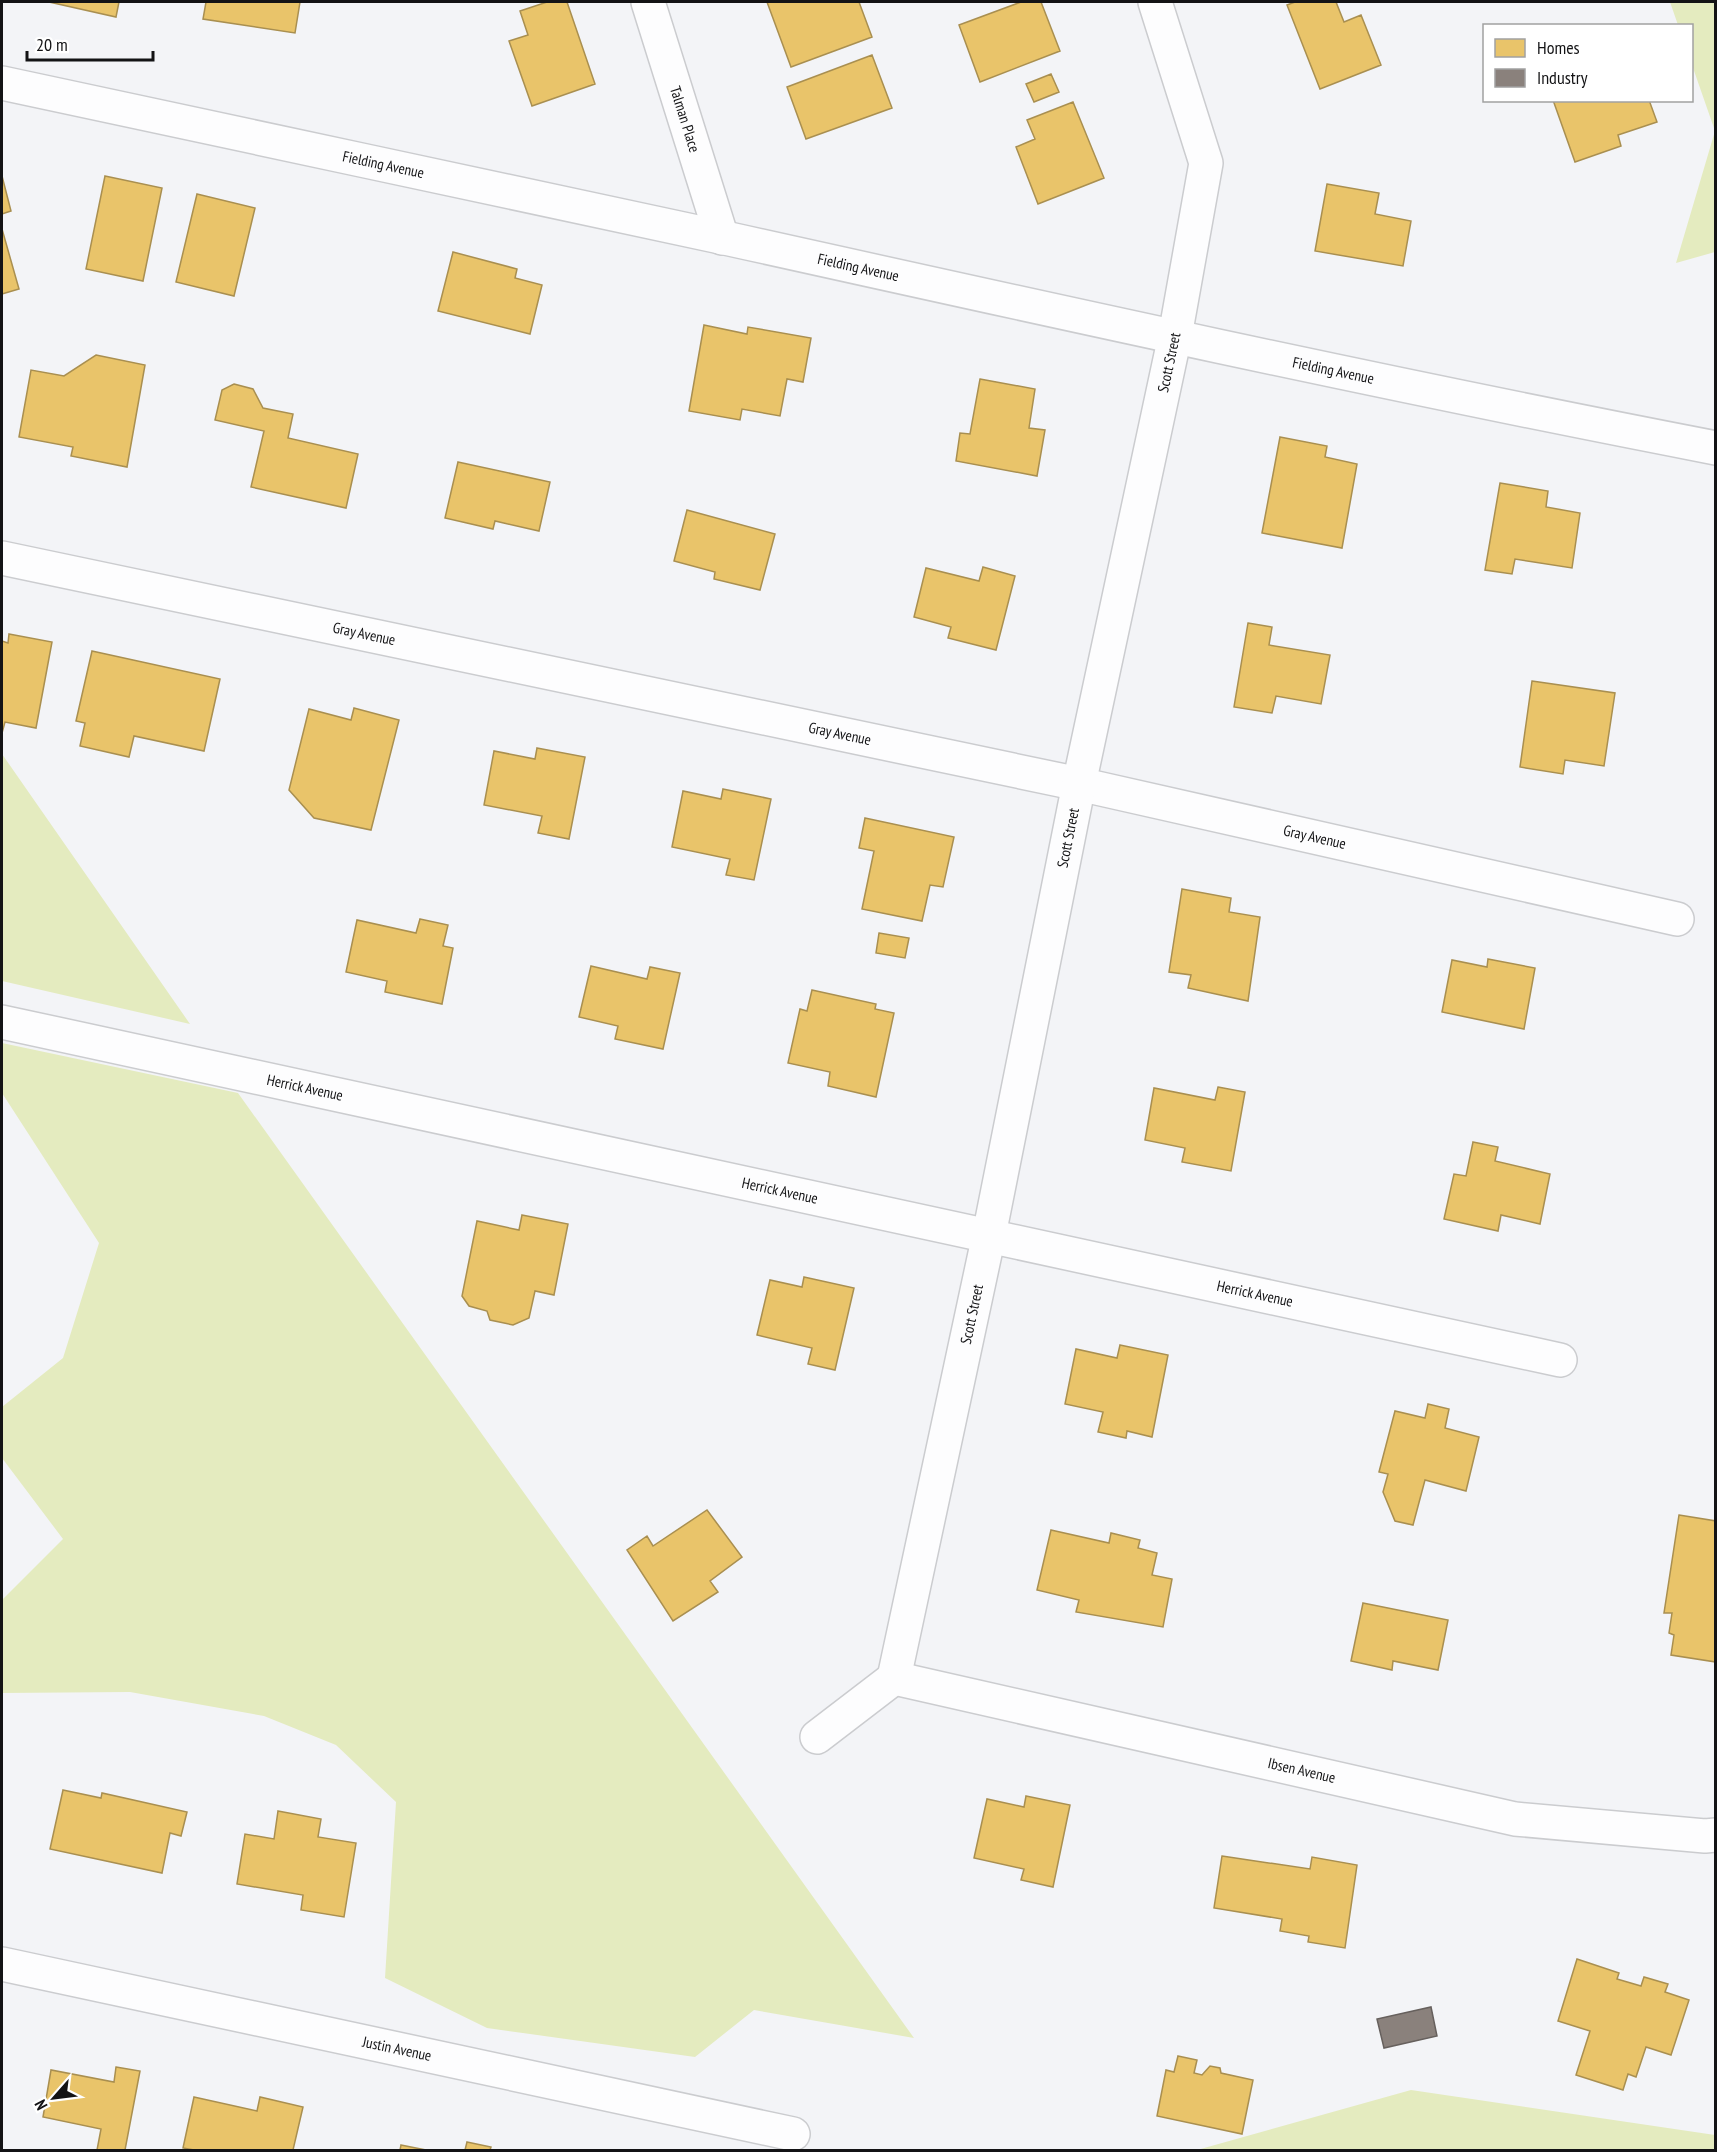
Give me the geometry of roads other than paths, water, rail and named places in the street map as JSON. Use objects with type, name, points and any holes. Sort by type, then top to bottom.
[{"type":"street","name":"Talman Place","points":[[648,2],[723,238]]},
{"type":"street","name":"Scott Street","points":[[894,1678],[989,1235],[1079,784],[1175,336],[1206,164],[1155,2]]},
{"type":"street","name":"Fielding Avenue","points":[[2,83],[1057,312],[1542,414],[1716,448]]},
{"type":"street","name":"Gray Avenue","points":[[2,558],[1079,784],[1677,919]]},
{"type":"street","name":"Herrick Avenue","points":[[2,1022],[1560,1360]]},
{"type":"street","points":[[817,1737],[894,1678]]},
{"type":"street","name":"Ibsen Avenue","points":[[894,1678],[1515,1819],[1705,1836],[1716,1835]]},
{"type":"street","name":"Justin Avenue","points":[[2,1964],[793,2134]]}]
